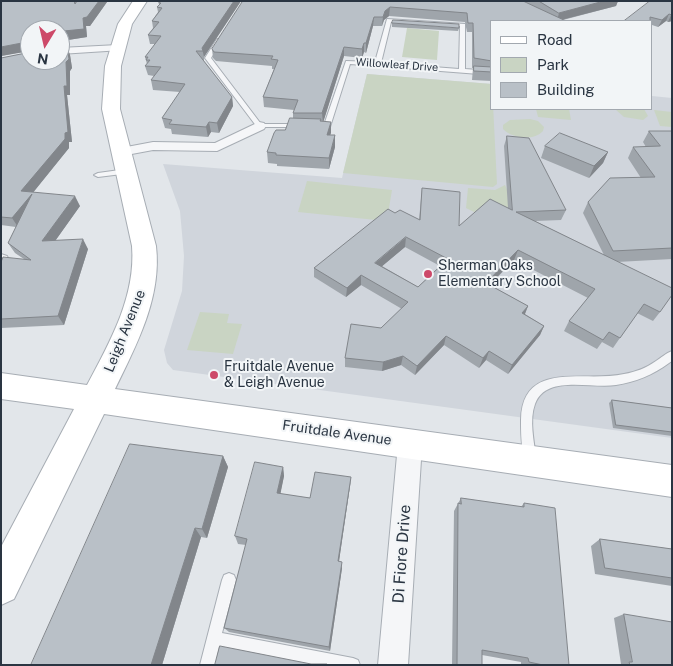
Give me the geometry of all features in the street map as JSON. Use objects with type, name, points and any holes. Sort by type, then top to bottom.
[{"type":"street","name":"Leigh Avenue","points":[[1,586],[123,344],[144,285],[146,265],[144,246],[112,109],[111,85],[118,48],[126,24],[140,1]]},
{"type":"street","points":[[70,50],[118,48]]},
{"type":"street","name":"Willowleaf Drive","points":[[121,152],[153,146],[217,147],[259,126]]},
{"type":"street","name":"Fruitdale Avenue","points":[[1,386],[672,481]]},
{"type":"street","name":"Di Fiore Drive","points":[[394,665],[410,444]]},
{"type":"lane","points":[[524,1],[521,6],[550,20]]},
{"type":"lane","points":[[378,64],[389,20],[463,25],[462,70]]},
{"type":"lane","points":[[224,34],[208,58],[259,126]]},
{"type":"lane","name":"Willowleaf Drive","points":[[259,126],[327,127],[348,62],[490,72]]},
{"type":"lane","points":[[98,175],[127,171]]},
{"type":"lane","points":[[1,258],[4,258],[1,263]]},
{"type":"lane","points":[[531,460],[528,405],[535,393],[545,384],[559,380],[595,382],[628,379],[645,373],[672,356]]},
{"type":"lane","points":[[207,665],[229,580]]},
{"type":"lane","points":[[214,639],[353,665]]},
{"type":"shaded area","name":"Sherman Oaks Elementary School","points":[[367,74],[490,84],[490,110],[653,110],[653,96],[672,98],[672,438],[173,370],[167,363],[164,350],[182,291],[184,256],[180,211],[163,164],[342,178]]},
{"type":"green space","points":[[407,28],[439,31],[437,60],[402,57]]},
{"type":"green space","points":[[367,74],[490,84],[490,110],[493,110],[497,184],[493,187],[343,173]]},
{"type":"green space","points":[[536,110],[569,110],[571,120],[538,117]]},
{"type":"green space","points":[[616,110],[645,110],[648,116],[643,120],[624,117]]},
{"type":"green space","points":[[654,110],[672,112],[672,127],[660,126]]},
{"type":"green space","points":[[530,119],[538,121],[544,127],[543,131],[534,136],[523,138],[512,135],[503,129],[503,125],[510,120]]},
{"type":"green space","points":[[307,181],[392,190],[388,214],[376,220],[298,212]]},
{"type":"green space","points":[[505,185],[516,209],[480,215],[466,208],[468,188],[495,190]]},
{"type":"green space","points":[[200,312],[229,314],[227,323],[242,324],[233,354],[187,350]]},
{"type":"building","points":[[1,1],[74,1],[75,4],[77,1],[99,1],[87,17],[83,18],[84,29],[70,30],[70,20],[20,20],[20,43],[1,47]]},
{"type":"building","points":[[161,1],[234,1],[202,48],[203,51],[196,51],[232,97],[217,123],[209,122],[206,127],[169,124],[172,120],[162,118],[185,84],[151,80],[161,67],[145,66],[150,60],[146,60],[148,57],[145,57],[161,36],[148,35],[159,22],[152,21],[162,8],[157,7]]},
{"type":"building","points":[[243,1],[523,1],[564,20],[490,20],[490,61],[474,58],[473,23],[468,23],[467,13],[390,7],[385,11],[383,17],[374,17],[366,43],[364,43],[362,49],[344,47],[322,113],[293,113],[298,100],[263,97],[278,60],[271,59],[273,56],[214,52],[212,49]]},
{"type":"building","points":[[539,1],[604,1],[559,13]]},
{"type":"building","points":[[650,1],[672,1],[672,15],[669,14],[662,20],[650,17],[650,20],[625,20]]},
{"type":"building","points":[[393,20],[459,24],[459,28],[392,23]]},
{"type":"building","points":[[20,54],[20,70],[66,70],[67,86],[64,86],[68,132],[65,133],[65,139],[21,191],[75,196],[42,241],[83,239],[58,316],[1,319],[1,262],[3,257],[31,260],[8,243],[32,194],[12,218],[1,217],[1,58]]},
{"type":"building","points":[[474,66],[490,67],[490,72],[474,71]]},
{"type":"building","points":[[290,118],[321,119],[320,121],[331,122],[327,135],[335,135],[329,158],[276,155],[276,153],[267,152],[276,130],[285,130]]},
{"type":"building","points":[[649,131],[672,131],[672,248],[613,251],[588,202],[610,178],[655,177],[633,147],[660,146]]},
{"type":"building","points":[[560,133],[608,152],[594,166],[545,146]]},
{"type":"building","points":[[507,136],[529,138],[566,210],[516,212],[672,288],[672,295],[660,312],[644,304],[620,338],[609,332],[603,340],[569,321],[595,289],[518,250],[486,283],[528,306],[522,313],[544,326],[512,365],[489,351],[483,358],[446,336],[417,366],[403,356],[383,362],[345,358],[351,324],[381,328],[408,302],[361,275],[347,288],[314,268],[388,209],[395,213],[400,210],[420,220],[422,188],[460,192],[459,226],[490,199],[512,210]],"holes":[[[406,237],[448,259],[418,287],[375,263]]]},
{"type":"building","points":[[612,400],[672,408],[672,432],[616,425]]},
{"type":"building","points":[[130,444],[223,456],[202,529],[195,528],[151,665],[31,665]]},
{"type":"building","points":[[255,462],[283,467],[277,493],[310,498],[315,472],[351,477],[338,561],[342,562],[329,647],[224,628],[247,539],[235,536]]},
{"type":"building","points":[[461,498],[524,507],[524,503],[555,508],[569,665],[543,665],[529,662],[528,658],[482,650],[482,665],[457,665],[458,503],[461,504]]},
{"type":"building","points":[[600,539],[672,549],[672,578],[605,568]]},
{"type":"building","points":[[624,614],[672,622],[672,665],[630,665],[629,662],[632,662]]},
{"type":"building","points":[[220,646],[311,664],[327,665],[215,665]]},
{"type":"place","name":"Sherman Oaks Elementary School","points":[[428,274]]},
{"type":"place","name":"Fruitdale Avenue & Leigh Avenue","points":[[214,375]]}]
